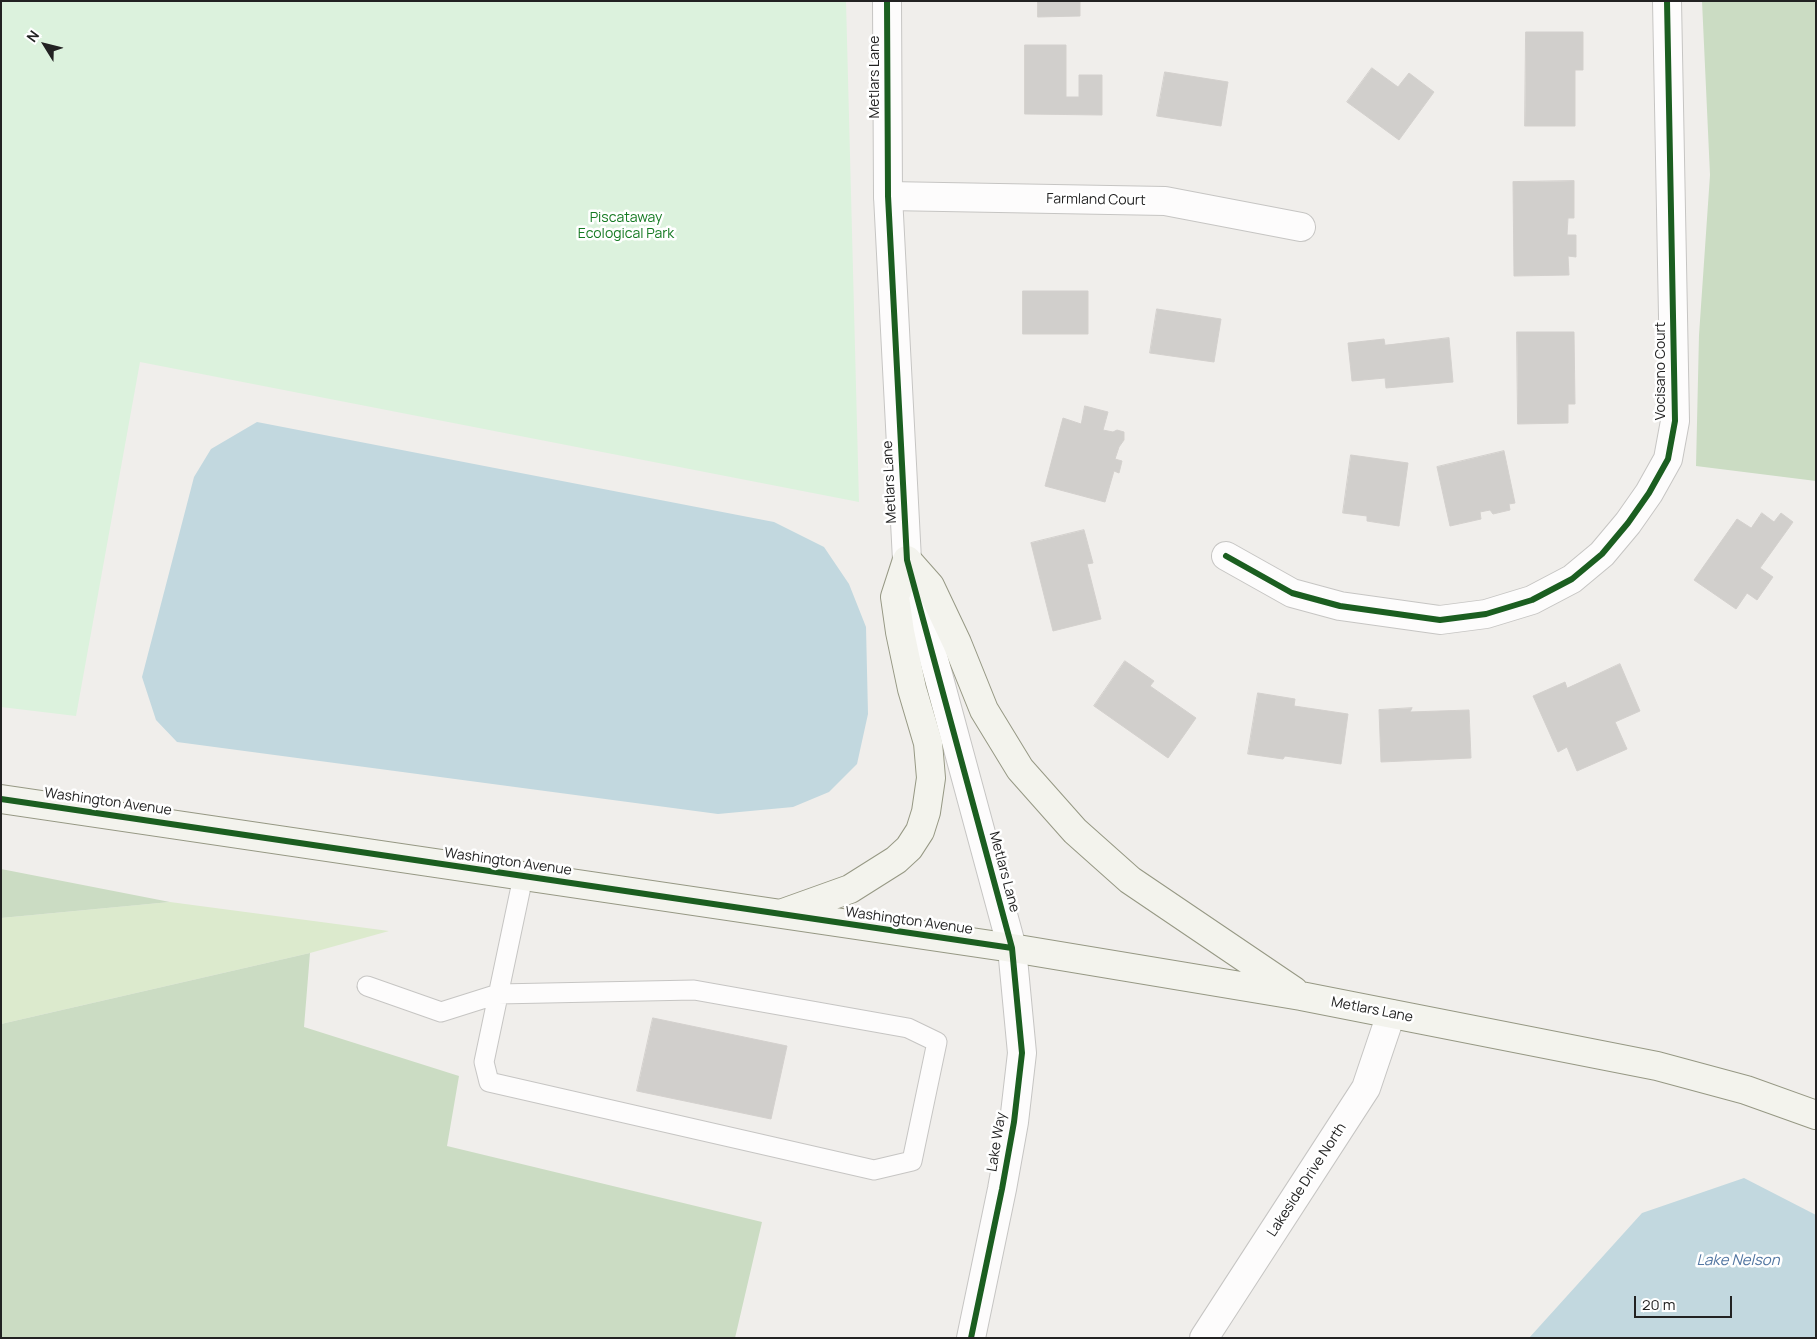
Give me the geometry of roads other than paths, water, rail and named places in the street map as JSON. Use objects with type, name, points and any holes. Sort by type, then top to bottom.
[{"type":"main road","points":[[780,914],[850,889],[896,860],[909,848],[920,832],[926,812],[931,778],[928,743],[912,689],[895,597],[906,560]]},
{"type":"main road","points":[[906,560],[930,586],[984,710],[1020,769],[1075,831],[1130,880],[1301,996]]},
{"type":"main road","name":"Washington Avenue","points":[[1,799],[1012,948]]},
{"type":"main road","name":"Metlars Lane","points":[[1012,948],[1301,996],[1657,1066],[1746,1090],[1816,1115]]},
{"type":"street","name":"Metlars Lane","points":[[887,1],[888,196],[906,560],[1012,948]]},
{"type":"street","name":"Vocisano Court","points":[[1226,556],[1292,593],[1340,606],[1440,620],[1486,614],[1532,600],[1572,579],[1602,554],[1628,523],[1649,493],[1668,459],[1675,421],[1667,1]]},
{"type":"street","name":"Farmland Court","points":[[888,196],[1165,201],[1301,226]]},
{"type":"street","name":"Lake Way","points":[[971,1338],[1004,1179],[1014,1122],[1022,1053],[1012,948]]},
{"type":"street","name":"Lakeside Drive North","points":[[1204,1338],[1366,1088],[1391,1014]]},
{"type":"lane","points":[[367,986],[441,1012],[498,994],[694,990],[908,1028],[937,1042],[912,1161],[874,1170],[489,1082],[484,1062],[498,994],[523,877]]},
{"type":"water","points":[[257,422],[774,522],[824,547],[849,584],[866,627],[868,714],[857,764],[829,792],[793,807],[718,814],[177,742],[156,720],[142,677],[194,477],[211,449]]},
{"type":"water","name":"Lake Nelson","points":[[1744,1178],[1816,1215],[1816,1338],[1529,1338],[1642,1213]]},
{"type":"park label","name":"Piscataway Ecological Park","points":[[626,226]]}]
